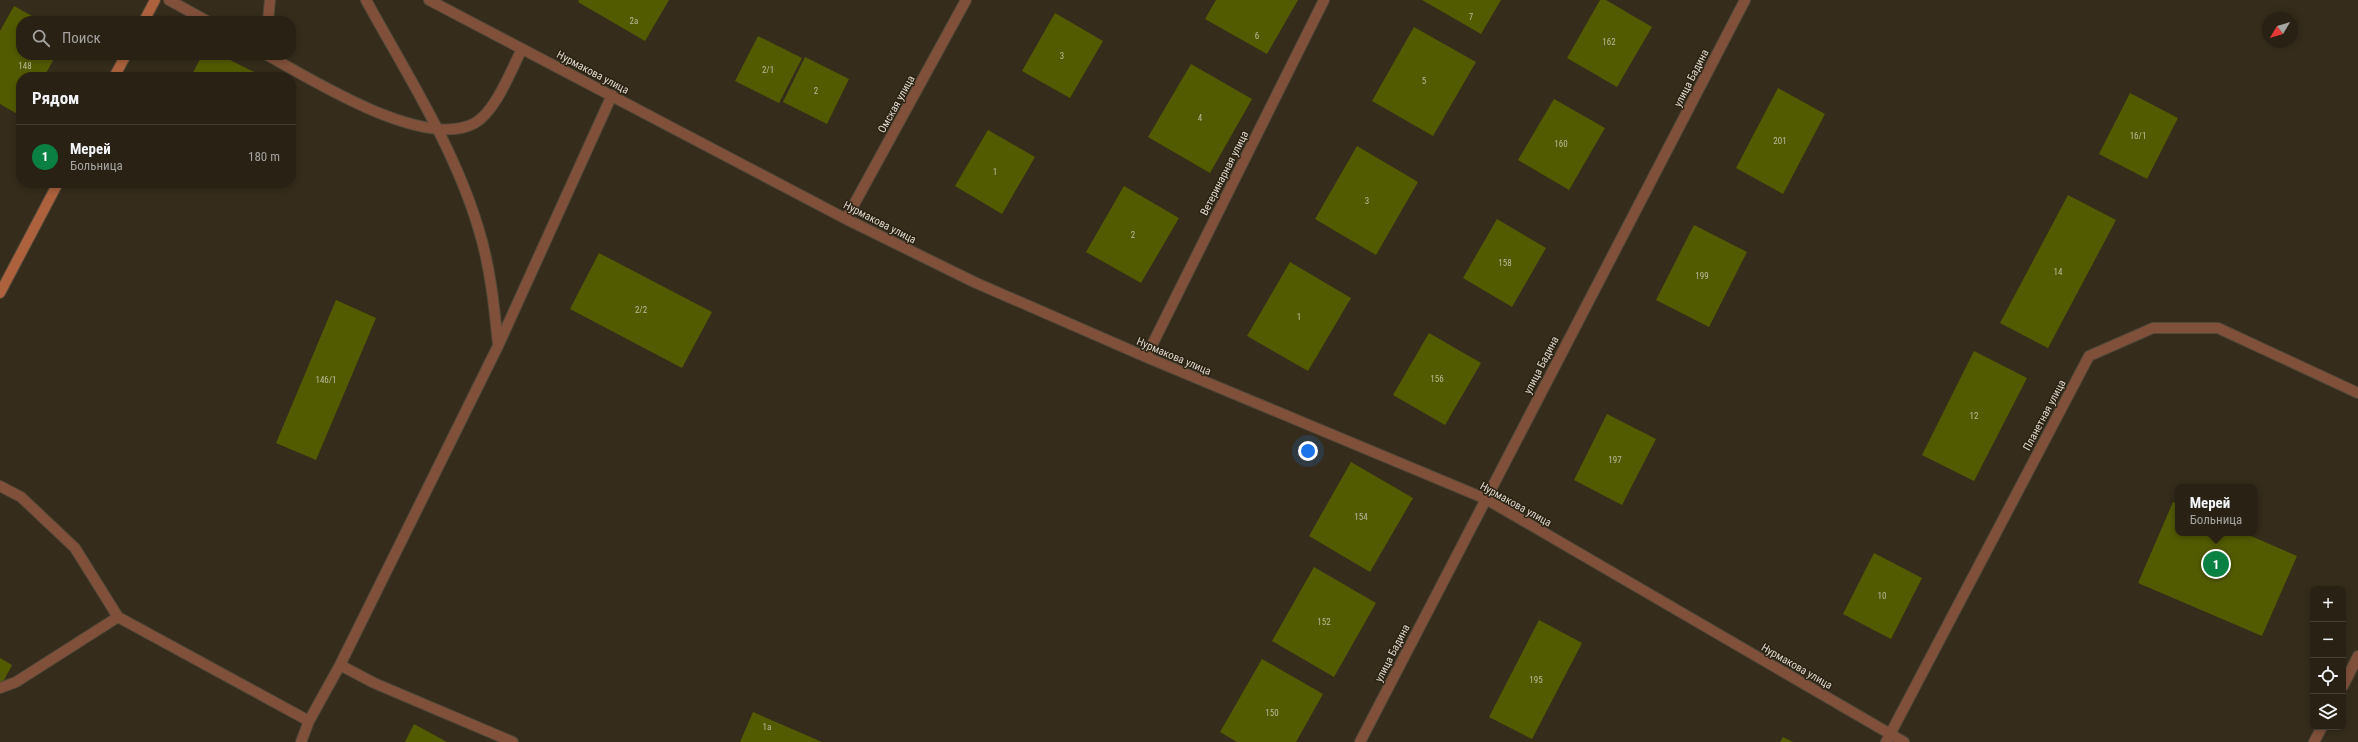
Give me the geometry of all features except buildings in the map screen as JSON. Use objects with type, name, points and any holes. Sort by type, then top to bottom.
[{"type":"main road","points":[[147,16],[155,0]]},
{"type":"main road","points":[[117,72],[123,60]]},
{"type":"main road","points":[[0,294],[55,188]]},
{"type":"street","points":[[170,0],[198,16]]},
{"type":"street","points":[[268,16],[270,0]]},
{"type":"street","points":[[366,0],[437,130],[478,226],[492,287],[498,346]]},
{"type":"street","name":"Нурмакова улица","points":[[428,0],[612,95],[846,219],[974,282],[1146,357],[1486,498],[1888,738],[1904,742]]},
{"type":"street","name":"Омская улица","points":[[846,219],[966,0]]},
{"type":"street","name":"Ветеринарная улица","points":[[1146,357],[1324,0]]},
{"type":"street","name":"улица Бадина","points":[[1360,742],[1745,0]]},
{"type":"street","points":[[276,60],[340,97],[380,114],[437,130],[463,128],[477,122],[494,104],[522,49]]},
{"type":"street","points":[[301,742],[309,721],[340,665],[498,346],[612,95]]},
{"type":"street","name":"Планетная улица","points":[[1888,738],[2089,356],[2153,328],[2218,328],[2358,393]]},
{"type":"street","points":[[0,486],[21,497],[75,548],[118,617],[309,721]]},
{"type":"street","points":[[0,688],[16,682],[118,617]]},
{"type":"street","points":[[2346,680],[2358,656]]},
{"type":"street","points":[[340,665],[374,683],[513,742]]},
{"type":"street","points":[[2314,742],[2320,730]]},
{"type":"place","name":"Мерей","points":[[2216,564]]}]
